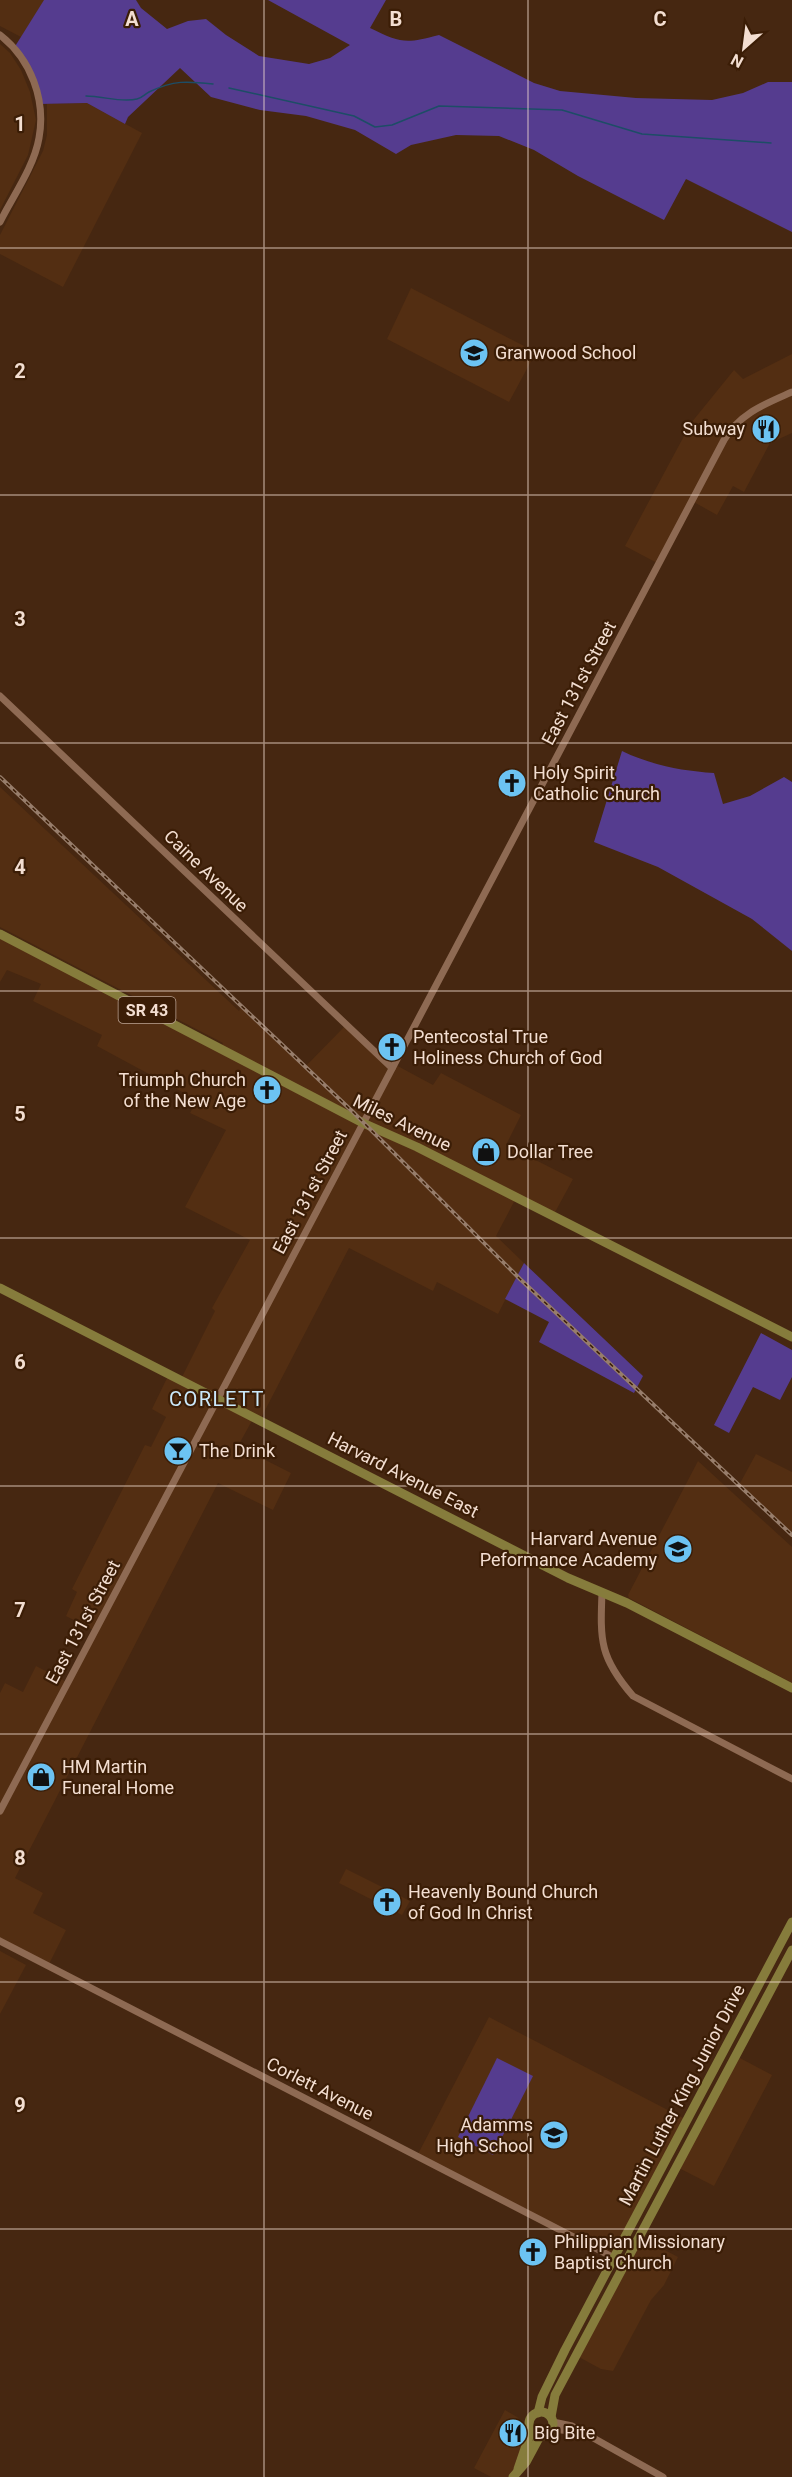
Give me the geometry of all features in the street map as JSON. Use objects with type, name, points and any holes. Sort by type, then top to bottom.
[{"type":"main road","name":"Miles Avenue","points":[[0,934],[363,1123],[417,1147],[792,1337]]},
{"type":"main road","name":"Harvard Avenue East","points":[[0,1288],[568,1578],[792,1688]]},
{"type":"main road","name":"Martin Luther King Junior Drive","points":[[538,2413],[542,2397],[565,2350],[792,1922]]},
{"type":"main road","name":"Martin Luther King Junior Drive","points":[[552,2423],[555,2395],[792,1950]]},
{"type":"main road","points":[[515,2474],[526,2462],[536,2433],[530,2421],[538,2413],[546,2413],[552,2423],[547,2434],[536,2433]]},
{"type":"street","points":[[0,35],[18,53],[33,80],[39,99],[40,117],[39,139],[32,158],[0,222]]},
{"type":"street","name":"East 131st Street","points":[[0,1810],[732,427],[756,408],[792,392]]},
{"type":"street","name":"Caine Avenue","points":[[0,696],[392,1068]]},
{"type":"street","points":[[602,1593],[600,1634],[610,1666],[633,1696],[792,1779]]},
{"type":"street","name":"Corlett Avenue","points":[[0,1941],[626,2264]]},
{"type":"street","points":[[552,2423],[571,2431],[576,2430],[663,2477]]},
{"type":"shaded area","points":[[0,0],[45,0],[21,37],[0,26]]},
{"type":"shaded area","points":[[44,0],[136,0],[141,8],[167,29],[188,21],[206,19],[259,56],[309,64],[330,58],[350,45],[268,0],[386,0],[370,28],[403,41],[439,35],[534,83],[560,91],[636,98],[712,100],[743,93],[768,82],[792,82],[792,232],[686,179],[664,220],[578,176],[534,150],[499,136],[456,135],[411,145],[396,154],[355,130],[306,116],[260,110],[211,97],[180,68],[128,117],[125,124],[87,103],[39,104],[33,80],[14,48]]},
{"type":"shaded area","points":[[0,44],[10,53],[21,70],[30,92],[36,120],[28,155],[0,210]]},
{"type":"shaded area","points":[[87,103],[142,133],[63,287],[0,254],[0,235],[43,151],[47,135],[47,104]]},
{"type":"shaded area","points":[[411,288],[536,352],[509,402],[387,339]]},
{"type":"shaded area","points":[[792,354],[792,433],[770,443],[744,492],[733,486],[717,515],[692,501],[659,564],[625,546],[691,423],[734,370],[743,379]]},
{"type":"shaded area","points":[[622,751],[667,767],[714,773],[723,804],[750,796],[784,777],[792,782],[792,951],[752,919],[658,867],[594,842]]},
{"type":"shaded area","points":[[0,787],[239,1011],[241,1007],[305,1067],[346,1025],[391,1068],[394,1064],[433,1085],[441,1073],[521,1115],[506,1145],[573,1179],[553,1216],[516,1198],[496,1236],[524,1263],[498,1314],[437,1282],[433,1291],[349,1248],[260,1420],[254,1417],[238,1446],[291,1473],[273,1510],[218,1483],[15,1878],[43,1893],[33,1913],[66,1930],[48,1966],[0,1941],[0,1693],[5,1683],[23,1692],[36,1666],[67,1682],[95,1631],[66,1616],[77,1592],[72,1589],[145,1445],[151,1447],[166,1417],[152,1409],[169,1374],[181,1379],[215,1311],[212,1308],[250,1240],[185,1207],[226,1130],[190,1113],[197,1100],[97,1046],[102,1035],[33,1001],[41,984],[7,970],[0,982],[0,934],[221,1047],[223,1043],[0,927]]},
{"type":"shaded area","points":[[524,1263],[643,1376],[634,1393],[539,1342],[549,1322],[505,1299]]},
{"type":"shaded area","points":[[761,1333],[792,1350],[792,1377],[780,1400],[753,1387],[729,1433],[714,1425]]},
{"type":"shaded area","points":[[756,1454],[792,1472],[792,1535],[739,1485]]},
{"type":"shaded area","points":[[698,1461],[792,1547],[792,1683],[629,1598],[628,1595]]},
{"type":"shaded area","points":[[346,1869],[410,1901],[402,1915],[339,1883]]},
{"type":"shaded area","points":[[0,1951],[26,1965],[0,2014]]},
{"type":"shaded area","name":"Adamms High School","points":[[489,2017],[687,2120],[615,2258],[417,2156]]},
{"type":"shaded area","points":[[736,2056],[772,2075],[714,2186],[677,2167]]},
{"type":"shaded area","points":[[497,2058],[533,2076],[493,2155],[458,2137]]},
{"type":"shaded area","points":[[640,2237],[678,2257],[664,2285],[651,2300],[613,2371],[601,2369],[577,2356]]},
{"type":"shaded area","points":[[505,2410],[517,2417],[531,2431],[513,2477],[491,2477],[474,2468]]},
{"type":"waterway","points":[[86,96],[131,100],[173,83],[213,84]]},
{"type":"waterway","points":[[229,88],[354,116],[375,127],[392,125],[439,106],[562,110],[642,134],[771,143]]},
{"type":"railway","points":[[0,777],[353,1112],[520,1279],[792,1535]]},
{"type":"place","name":"Granwood School","points":[[474,353]]},
{"type":"place","name":"Subway","points":[[766,429]]},
{"type":"place","name":"Holy Spirit Catholic Church","points":[[512,783]]},
{"type":"place","name":"Pentecostal True Holiness Church of God","points":[[392,1047]]},
{"type":"place","name":"Triumph Church of the New Age","points":[[267,1090]]},
{"type":"place","name":"Dollar Tree","points":[[486,1152]]},
{"type":"place","name":"The Drink","points":[[178,1451]]},
{"type":"place","name":"Harvard Avenue Peformance Academy","points":[[678,1549]]},
{"type":"place","name":"HM Martin Funeral Home","points":[[41,1777]]},
{"type":"place","name":"Heavenly Bound Church of God In Christ","points":[[387,1902]]},
{"type":"place","name":"Adamms High School","points":[[554,2135]]},
{"type":"place","name":"Philippian Missionary Baptist Church","points":[[533,2252]]},
{"type":"place","name":"Big Bite","points":[[513,2433]]},
{"type":"district","name":"CORLETT","points":[[217,1399]]}]
